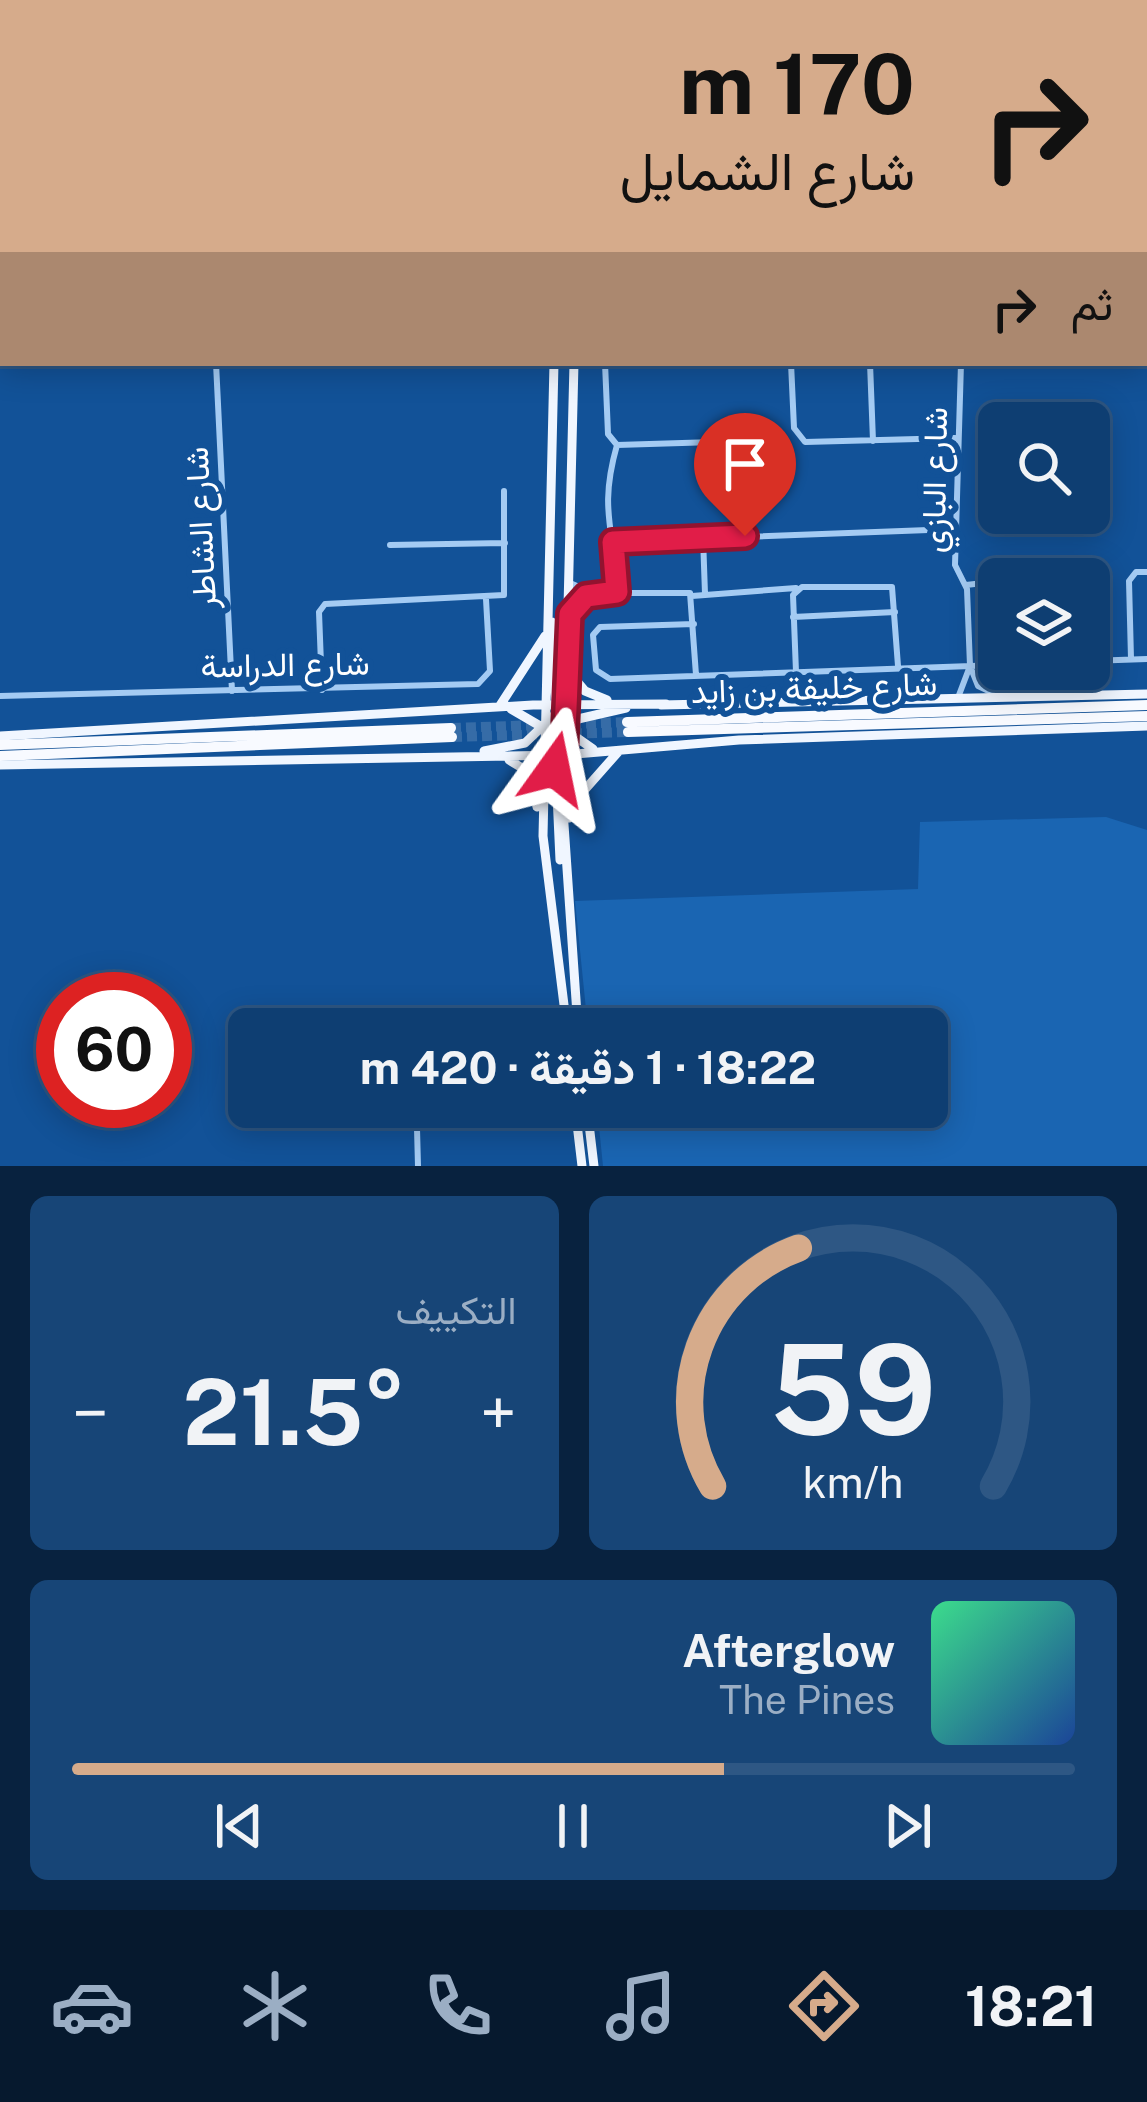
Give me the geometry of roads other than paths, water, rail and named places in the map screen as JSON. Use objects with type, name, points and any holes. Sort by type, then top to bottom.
[{"type":"highway","name":"شارع خليفة بن زايد","points":[[1147,705],[627,727],[1147,721]]},
{"type":"highway","points":[[0,741],[452,732],[0,761]]},
{"type":"main road","points":[[554,366],[547,632],[556,707],[565,730],[583,745],[604,752]]},
{"type":"main road","points":[[389,757],[510,748],[545,728],[556,707],[568,667],[574,366]]},
{"type":"main road","points":[[547,602],[556,707]]},
{"type":"main road","points":[[501,707],[547,632]]},
{"type":"main road","points":[[568,667],[573,681],[597,697],[665,704]]},
{"type":"main road","points":[[0,741],[501,707],[1147,694]]},
{"type":"main road","points":[[564,1008],[544,858],[543,786],[565,730],[596,711],[665,704]]},
{"type":"main road","points":[[501,707],[545,728],[554,753],[556,840],[564,871],[576,1008]]},
{"type":"main road","points":[[0,761],[500,757],[768,738],[1147,721]]},
{"type":"main road","points":[[564,871],[572,802],[622,749]]},
{"type":"main road","points":[[500,757],[523,766],[535,780],[538,848],[544,858]]},
{"type":"main road","points":[[577,1128],[582,1166]]},
{"type":"main road","points":[[589,1128],[594,1166]]},
{"type":"street","name":"شارع الشاطر","points":[[216,366],[232,691]]},
{"type":"street","points":[[605,366],[608,434],[617,445],[605,509],[617,592]]},
{"type":"street","points":[[791,366],[799,438],[809,443],[956,438]]},
{"type":"street","points":[[870,366],[873,441]]},
{"type":"street","name":"شارع البازي","points":[[959,695],[970,666],[966,585],[955,565],[961,366]]},
{"type":"street","points":[[617,445],[747,441]]},
{"type":"street","points":[[322,690],[319,612],[325,604],[486,598],[506,593],[504,490]]},
{"type":"street","points":[[613,542],[955,529]]},
{"type":"street","points":[[703,537],[705,595]]},
{"type":"street","points":[[390,544],[505,543]]},
{"type":"street","points":[[1131,659],[1129,581],[1134,574],[1147,572]]},
{"type":"street","points":[[570,583],[592,593],[682,590],[692,596],[886,584],[894,590],[898,668]]},
{"type":"street","points":[[966,585],[978,584]]},
{"type":"street","points":[[796,672],[793,595],[799,588]]},
{"type":"street","points":[[570,614],[592,593]]},
{"type":"street","points":[[692,596],[696,675]]},
{"type":"street","name":"شارع الدراسة","points":[[0,695],[322,690],[484,682],[490,671],[486,598]]},
{"type":"street","points":[[794,617],[895,611]]},
{"type":"street","points":[[694,624],[600,627],[593,635],[598,674],[610,679],[978,666]]},
{"type":"street","points":[[1110,660],[1147,658]]},
{"type":"street","points":[[970,666],[978,686],[995,694]]},
{"type":"street","points":[[417,1128],[418,1166]]},
{"type":"tunnel","points":[[451,728],[627,722]]},
{"type":"tunnel","points":[[452,737],[628,732]]}]
